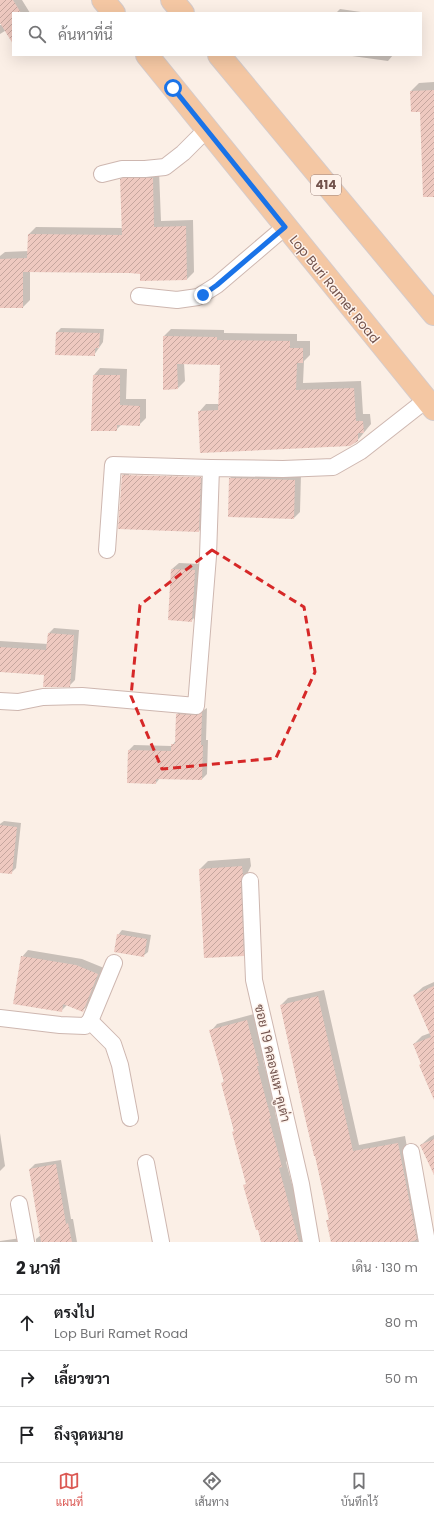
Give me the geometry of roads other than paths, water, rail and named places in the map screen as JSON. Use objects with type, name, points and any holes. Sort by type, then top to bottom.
[{"type":"main road","points":[[104,0],[113,12]]},
{"type":"main road","points":[[172,0],[182,12]]},
{"type":"main road","name":"Lop Buri Ramet Road","points":[[148,56],[430,405]]},
{"type":"main road","name":"414","points":[[220,56],[434,314]]},
{"type":"street","points":[[102,174],[122,169],[165,167],[183,153],[207,129]]},
{"type":"street","points":[[139,296],[177,300],[198,297],[217,285],[285,227]]},
{"type":"street","points":[[107,550],[113,465],[283,469],[333,466],[361,451],[430,405]]},
{"type":"street","points":[[0,702],[18,702],[43,697],[82,696],[196,706],[208,556],[211,468]]},
{"type":"street","name":"ซอย 19 คลองแห-คูเต่า","points":[[250,882],[254,980],[301,1184],[311,1242]]},
{"type":"street","points":[[0,1018],[60,1025],[85,1026],[90,1021],[114,963]]},
{"type":"street","points":[[90,1021],[112,1044],[120,1065],[130,1118]]},
{"type":"street","points":[[411,1152],[427,1242]]},
{"type":"street","points":[[146,1163],[161,1242]]},
{"type":"street","points":[[19,1204],[26,1242]]}]
